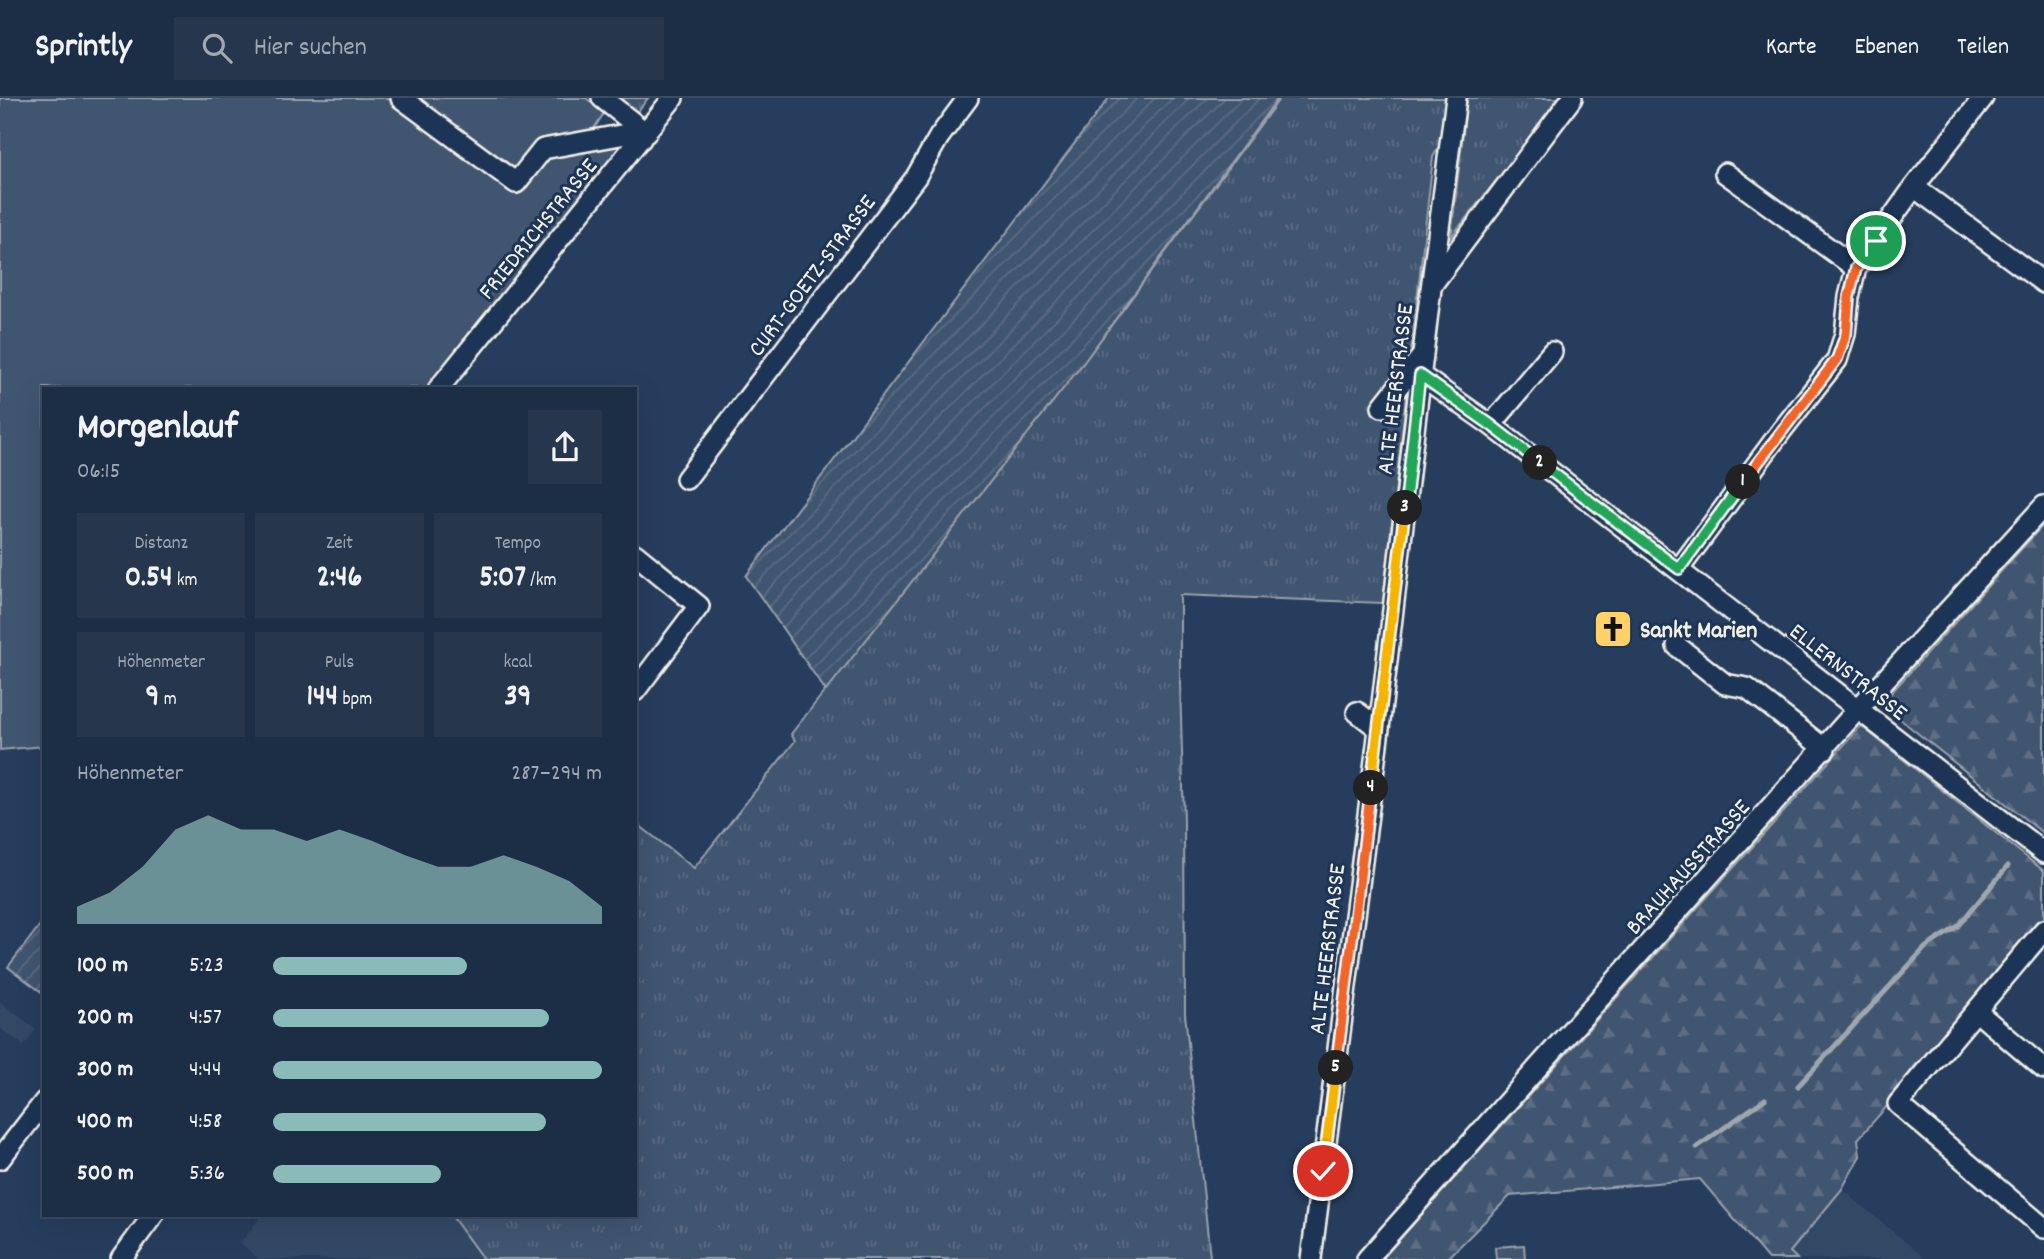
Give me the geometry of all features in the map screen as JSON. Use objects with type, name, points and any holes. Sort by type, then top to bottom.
[{"type":"street","points":[[401,98],[516,183],[543,149],[626,134],[643,136]]},
{"type":"street","points":[[602,98],[643,136]]},
{"type":"street","name":"CURT-GOETZ-STRASSE","points":[[686,479],[916,177],[939,137],[968,98]]},
{"type":"street","name":"ALTE HEERSTRASSE","points":[[1311,1259],[1456,98]]},
{"type":"street","points":[[1432,283],[1572,98]]},
{"type":"street","points":[[1679,569],[1837,359],[1846,334],[1849,297],[1856,268],[1983,98]]},
{"type":"street","name":"FRIEDRICHSTRASSE","points":[[440,387],[671,99]]},
{"type":"street","points":[[1725,173],[1856,268]]},
{"type":"street","points":[[1914,187],[2044,283]]},
{"type":"street","points":[[1491,425],[1552,352]]},
{"type":"street","points":[[1382,407],[1423,355]]},
{"type":"street","name":"ELLERNSTRASSE","points":[[1420,375],[1491,425],[1679,569],[2044,853]]},
{"type":"street","name":"BRAUHAUSSTRASSE","points":[[1367,1259],[1858,709],[2044,506]]},
{"type":"street","points":[[637,556],[699,606],[642,669]]},
{"type":"street","points":[[1677,646],[1725,684],[1747,688],[1825,749]]},
{"type":"street","points":[[1357,712],[1379,729]]},
{"type":"street","points":[[2044,930],[1898,1104],[2044,1228]]},
{"type":"street","points":[[1976,1012],[2044,1069]]},
{"type":"street","points":[[0,1159],[42,1105]]},
{"type":"street","points":[[121,1259],[152,1217]]},
{"type":"shaded area","points":[[0,1002],[36,1029],[24,1046],[0,1028]]},
{"type":"shaded area","points":[[1842,1189],[1926,1259],[1797,1259],[1789,1253]]},
{"type":"shaded area","points":[[261,1217],[452,1217],[483,1259],[259,1259],[240,1243]]},
{"type":"green space","points":[[0,98],[586,98],[604,113],[593,130],[621,150],[433,387],[42,387],[42,746],[0,750]]},
{"type":"green space","points":[[604,98],[648,98],[631,120]]},
{"type":"green space","points":[[1109,98],[1278,98],[1084,362],[826,691],[746,576]]},
{"type":"green space","points":[[1280,98],[1447,98],[1442,141],[1433,157],[1383,603],[1180,595],[1185,1013],[1212,1259],[483,1259],[452,1217],[637,1217],[637,824],[694,868],[795,741],[791,734],[1084,362]]},
{"type":"green space","points":[[1467,98],[1562,98],[1451,237]]},
{"type":"green space","points":[[2044,524],[2044,834],[1881,704]]},
{"type":"green space","points":[[1861,726],[2044,871],[2044,927],[1858,1139],[1860,1156],[1842,1189],[1790,1252],[1797,1259],[1768,1259],[1700,1179],[1510,1196],[1447,1259],[1382,1259]]},
{"type":"green space","points":[[42,923],[42,992],[8,967]]},
{"type":"green space","points":[[1524,1245],[1525,1259],[1496,1259],[1495,1247]]},
{"type":"waterway","points":[[1798,1086],[1926,947],[1957,927],[2008,866]]},
{"type":"waterway","points":[[1697,1147],[1765,1099]]},
{"type":"place","name":"Sankt Marien","points":[[1613,629]]},
{"type":"route","points":[[1323,1171],[1379,729],[1420,375],[1491,425],[1679,569],[1837,359],[1846,334],[1849,297],[1856,268],[1876,241]]}]
